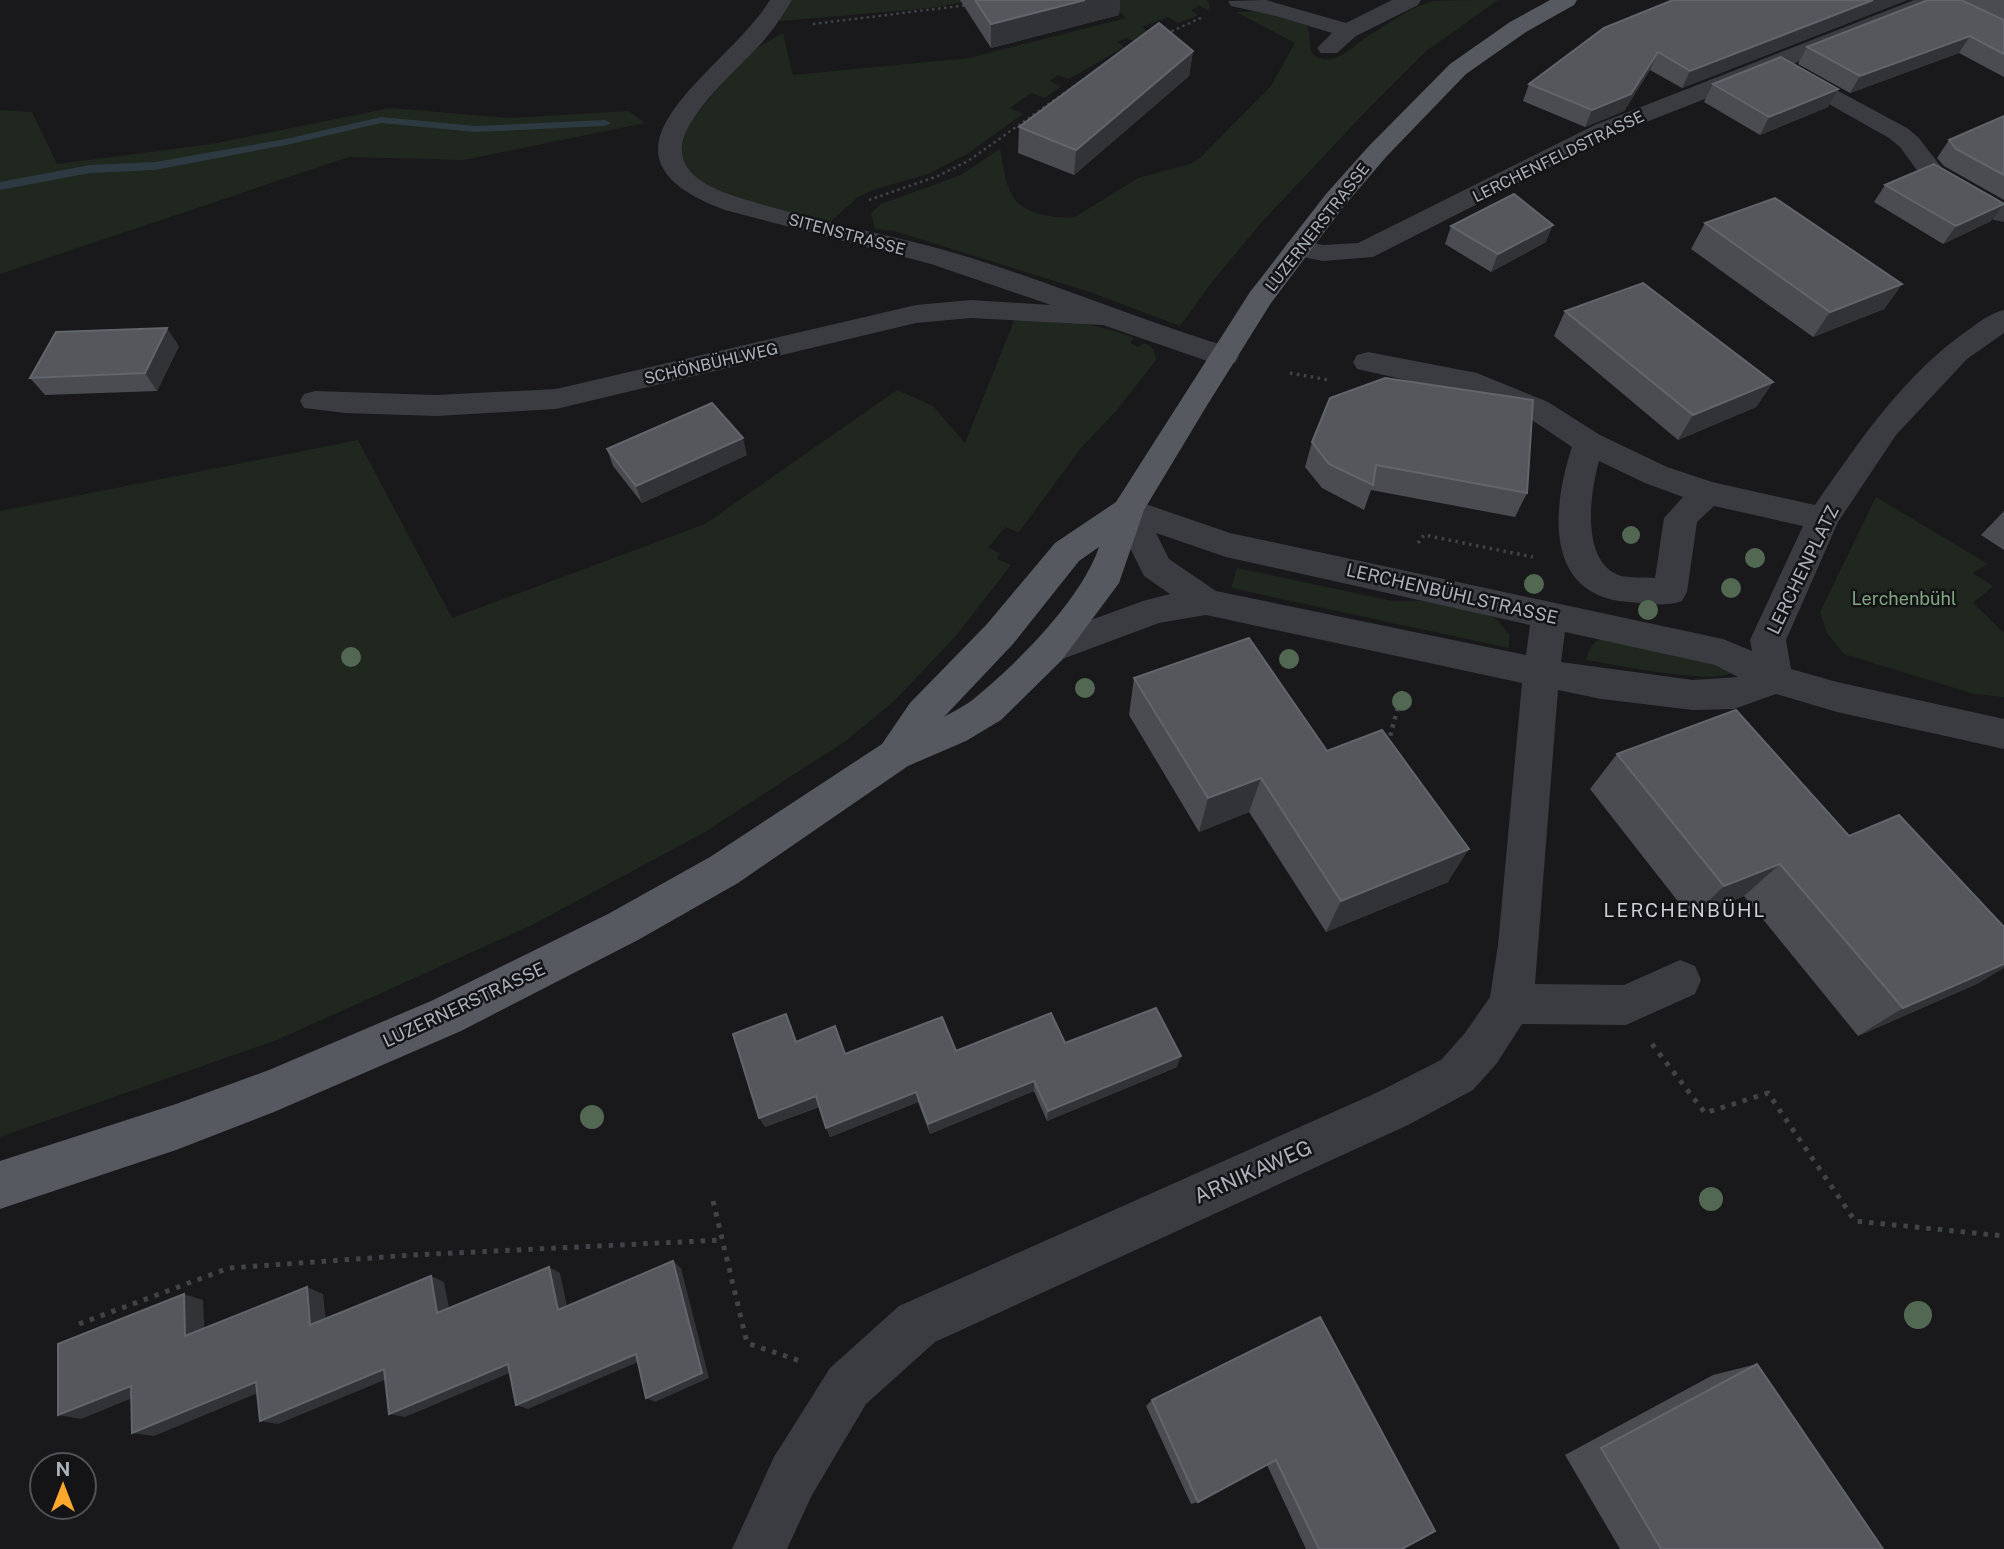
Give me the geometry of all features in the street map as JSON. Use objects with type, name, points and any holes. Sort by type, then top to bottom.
[{"type":"main road","name":"LUZERNERSTRASSE","points":[[0,1185],[189,1123],[274,1090],[446,1016],[623,927],[724,870],[895,755],[953,730],[988,709],[1049,650],[1107,574],[1128,510],[1260,298],[1298,248],[1377,152],[1458,69],[1556,2]]},
{"type":"main road","name":"LUZERNERSTRASSE","points":[[895,755],[923,714],[1000,634],[1068,552],[1128,510]]},
{"type":"street","name":"SITENSTRASSE","points":[[781,0],[762,29],[681,120],[671,136],[670,159],[680,176],[688,183],[751,209],[956,263],[1160,338],[1224,356]]},
{"type":"street","points":[[1325,51],[1348,31],[1410,0]]},
{"type":"street","points":[[1239,1],[1281,10],[1348,31]]},
{"type":"street","name":"LERCHENFELDSTRASSE","points":[[1298,248],[1323,253],[1363,251],[1604,130],[1771,62],[1941,2]]},
{"type":"street","points":[[1771,62],[1898,133],[1909,142],[1933,174],[2004,214]]},
{"type":"street","name":"SCHÖNBÜHLWEG","points":[[316,401],[415,407],[507,405],[556,399],[916,314],[971,309],[1104,316]]},
{"type":"street","name":"LERCHENPLATZ","points":[[1775,679],[1768,640],[1823,519],[1885,427],[1956,352],[2004,319]]},
{"type":"street","points":[[1368,362],[1437,377],[1466,380],[1537,409],[1589,443],[1656,475],[1707,493],[1823,519]]},
{"type":"street","points":[[1589,443],[1578,478],[1574,535],[1586,569],[1614,588],[1670,592],[1681,518],[1707,493]]},
{"type":"street","points":[[1128,510],[1156,567],[1175,583],[1206,602],[1541,673],[1693,695],[1734,694],[1775,679]]},
{"type":"street","name":"LERCHENBÜHLSTRASSE","points":[[1128,510],[1226,545],[1723,653],[1775,679],[1838,697],[2004,734]]},
{"type":"street","points":[[1049,650],[1155,610],[1206,602]]},
{"type":"street","name":"ARNIKAWEG","points":[[759,1549],[793,1476],[848,1386],[917,1324],[1392,1109],[1457,1075],[1481,1048],[1511,1004],[1520,945],[1541,673],[1549,616]]},
{"type":"street","points":[[1511,1004],[1626,1005],[1680,980]]},
{"type":"path","points":[[1164,35],[1239,1]]},
{"type":"path","points":[[762,29],[904,15],[969,5]]},
{"type":"path","points":[[838,230],[862,203],[938,176],[968,161],[1075,83],[1120,55]]},
{"type":"path","points":[[1417,544],[1423,535],[1586,569]]},
{"type":"path","points":[[1384,754],[1398,716],[1405,681]]},
{"type":"path","points":[[1659,1054],[1705,1113],[1768,1093],[1855,1222],[2004,1236]]},
{"type":"path","points":[[713,1201],[747,1343],[804,1362]]},
{"type":"path","points":[[79,1324],[229,1268],[413,1255],[722,1240]]},
{"type":"green space","points":[[791,0],[974,0],[932,8],[780,21],[778,18]]},
{"type":"green space","points":[[1106,0],[1207,0],[1210,7],[1208,10],[1199,6],[1191,10],[1198,15],[1179,23],[1168,17],[1142,27],[1152,35],[1135,42],[1127,38],[1117,42],[1124,47],[1069,79],[1058,75],[1050,81],[1061,86],[1045,98],[1031,93],[1010,108],[1023,114],[967,154],[928,174],[858,197],[830,222],[777,210],[719,191],[692,174],[680,150],[687,125],[748,53],[783,33],[793,75],[969,58],[1126,18]]},
{"type":"green space","points":[[1498,0],[1425,52],[1371,106],[1260,224],[1180,326],[1090,292],[894,231],[875,229],[871,213],[881,204],[961,175],[1000,149],[1007,184],[1017,202],[1037,213],[1060,217],[1075,217],[1138,178],[1190,164],[1200,158],[1271,86],[1295,43],[1236,12],[1261,11],[1306,25],[1314,55],[1329,59],[1344,54],[1393,20],[1425,3]]},
{"type":"green space","points":[[390,108],[509,118],[629,111],[645,123],[464,160],[349,157],[0,274],[0,110],[32,112],[57,164],[212,144]]},
{"type":"green space","points":[[1016,316],[1105,328],[1134,338],[1130,343],[1138,347],[1144,343],[1150,346],[1156,360],[1117,410],[1081,448],[1019,532],[1005,527],[988,548],[1000,553],[997,559],[1011,565],[955,637],[894,701],[847,740],[705,832],[532,925],[277,1040],[0,1137],[0,511],[358,440],[452,618],[705,524],[897,390],[933,406],[965,443]]},
{"type":"green space","name":"Lerchenbühl","points":[[1876,497],[1988,564],[1972,573],[1993,586],[1973,603],[2004,633],[2004,697],[1974,694],[1844,654],[1827,633],[1820,612]]},
{"type":"green space","points":[[1237,568],[1393,601],[1429,601],[1488,614],[1509,634],[1509,648],[1231,588]]},
{"type":"green space","points":[[1611,636],[1724,661],[1731,673],[1703,677],[1586,660],[1594,644]]},
{"type":"building","points":[[975,0],[1085,0],[991,24]]},
{"type":"building","points":[[1673,0],[1873,0],[1690,71],[1658,52],[1631,94],[1592,110],[1529,84],[1604,28]]},
{"type":"building","points":[[1928,0],[1961,0],[2004,20],[2004,54],[1970,36],[1860,76],[1807,47]]},
{"type":"building","points":[[1159,23],[1193,51],[1076,150],[1019,127]]},
{"type":"building","points":[[1781,57],[1838,89],[1769,117],[1713,84]]},
{"type":"building","points":[[2004,116],[2004,175],[1956,149],[1949,140]]},
{"type":"building","points":[[1934,164],[2004,204],[1956,226],[1885,185]]},
{"type":"building","points":[[1514,194],[1553,225],[1498,254],[1451,226]]},
{"type":"building","points":[[1775,198],[1902,284],[1830,312],[1705,223]]},
{"type":"building","points":[[1643,283],[1773,382],[1693,415],[1565,311]]},
{"type":"building","points":[[167,328],[145,373],[30,378],[56,332]]},
{"type":"building","points":[[1385,378],[1533,400],[1527,493],[1376,465],[1373,485],[1329,464],[1312,442],[1330,398]]},
{"type":"building","points":[[712,403],[743,438],[636,486],[607,449]]},
{"type":"building","points":[[1249,638],[1327,751],[1382,730],[1469,849],[1341,901],[1261,778],[1208,798],[1134,678]]},
{"type":"building","points":[[1736,710],[1849,836],[1899,815],[2004,927],[2004,964],[1903,1008],[1780,864],[1724,886],[1617,754]]},
{"type":"building","points":[[1156,1008],[1181,1056],[1048,1111],[1034,1081],[928,1124],[916,1092],[826,1128],[816,1096],[759,1118],[733,1034],[786,1014],[796,1042],[835,1026],[845,1054],[942,1017],[956,1051],[1051,1013],[1065,1043]]},
{"type":"building","points":[[673,1261],[702,1373],[646,1398],[636,1354],[516,1405],[508,1364],[389,1414],[384,1369],[260,1421],[256,1382],[132,1433],[131,1386],[58,1415],[58,1344],[184,1294],[185,1336],[307,1287],[310,1325],[431,1276],[437,1313],[549,1267],[558,1310]]},
{"type":"building","points":[[1320,1317],[1435,1531],[1402,1549],[1319,1549],[1276,1460],[1198,1502],[1152,1400]]},
{"type":"building","points":[[1757,1364],[1883,1549],[1661,1549],[1601,1448]]},
{"type":"waterway","points":[[0,186],[90,169],[155,166],[286,142],[381,120],[475,129],[605,123]]},
{"type":"district","name":"LERCHENBÜHL","points":[[1685,910]]}]
